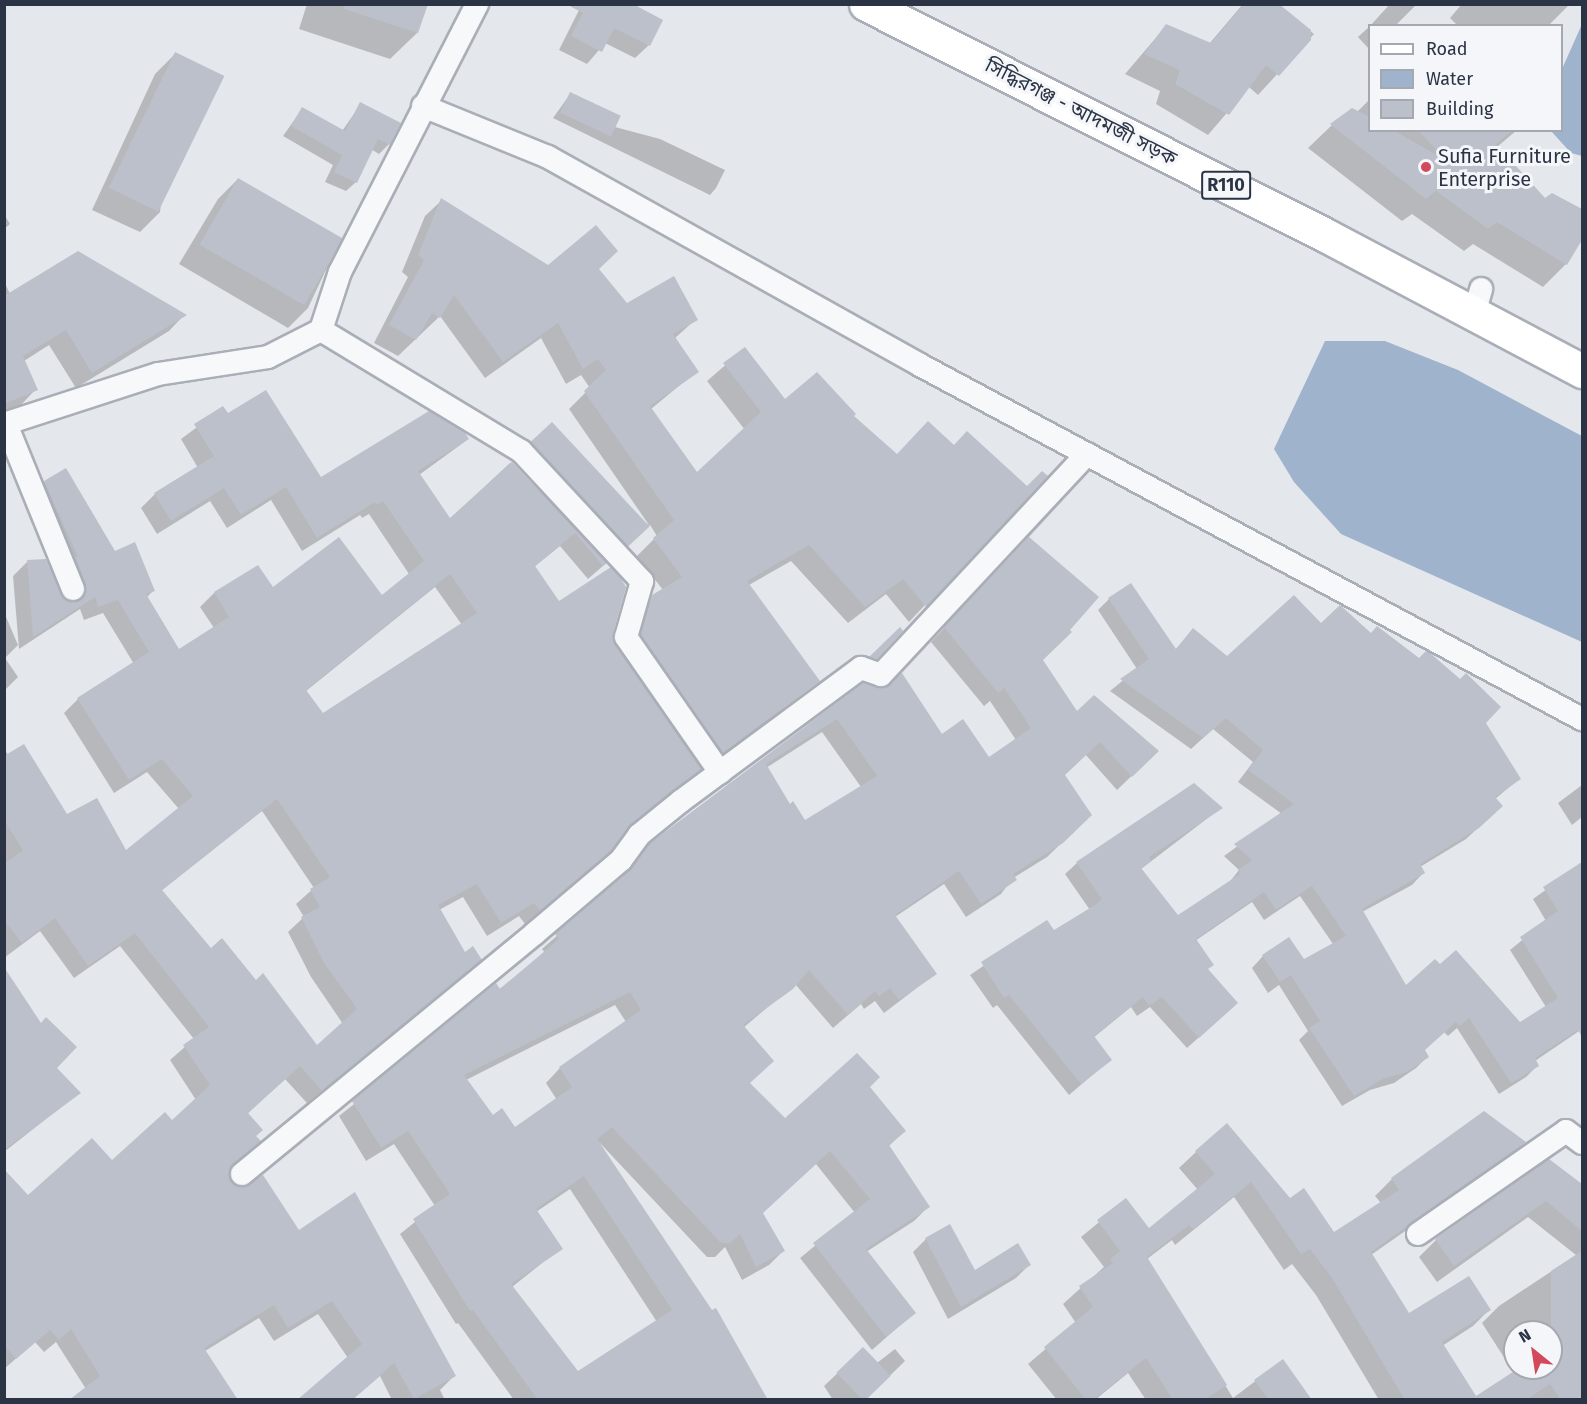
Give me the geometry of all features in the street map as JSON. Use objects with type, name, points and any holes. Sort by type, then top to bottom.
[{"type":"main road","name":"সিদ্ধিরগঞ্জ - আদমজী সড়ক","points":[[866,4],[1477,301],[1582,371]]},
{"type":"street","points":[[73,589],[5,424],[158,375],[268,357],[321,330],[340,272],[477,4]]},
{"type":"street","points":[[423,106],[548,157],[1087,454],[1582,719]]},
{"type":"street","points":[[321,330],[521,451],[642,581],[626,637],[720,772]]},
{"type":"street","points":[[242,1174],[621,860],[639,835],[861,668],[881,675],[1087,454]]},
{"type":"street","points":[[1418,1233],[1566,1131],[1582,1143]]},
{"type":"water","points":[[1582,24],[1582,156],[1571,153],[1552,132],[1563,132],[1563,67]]},
{"type":"water","points":[[1325,341],[1385,341],[1458,370],[1582,436],[1582,642],[1341,534],[1294,482],[1274,449]]},
{"type":"building","points":[[345,4],[428,4],[418,33],[344,9]]},
{"type":"building","points":[[566,4],[633,4],[663,20],[650,46],[614,28],[602,52],[571,36],[583,13]]},
{"type":"building","points":[[1244,4],[1279,4],[1311,30],[1311,40],[1279,76],[1266,65],[1229,115],[1175,84],[1180,70],[1144,54],[1166,24],[1211,43]]},
{"type":"building","points":[[175,52],[224,76],[158,212],[109,188]]},
{"type":"building","points":[[570,92],[621,116],[611,137],[560,113]]},
{"type":"building","points":[[360,102],[401,123],[390,145],[378,139],[357,183],[334,172],[342,155],[291,126],[302,107],[345,131]]},
{"type":"building","points":[[1352,108],[1368,116],[1368,132],[1396,132],[1447,161],[1420,132],[1511,132],[1496,144],[1545,198],[1552,193],[1582,209],[1582,240],[1567,265],[1497,222],[1488,229],[1436,191],[1426,199],[1330,124]]},
{"type":"building","points":[[238,178],[343,238],[304,305],[200,245]]},
{"type":"building","points":[[441,198],[548,265],[596,225],[618,251],[599,269],[627,303],[674,276],[698,320],[673,334],[699,372],[650,406],[697,472],[761,412],[723,363],[745,347],[785,399],[817,372],[856,414],[854,416],[897,454],[928,421],[954,445],[967,431],[1027,486],[1042,471],[1048,476],[926,607],[903,579],[865,607],[809,545],[747,581],[820,681],[723,753],[641,635],[652,595],[682,577],[653,538],[674,520],[584,391],[606,370],[598,359],[583,369],[558,323],[503,362],[454,295],[440,318],[432,313],[416,340],[389,325],[424,260],[418,255]]},
{"type":"building","points":[[78,251],[187,315],[92,373],[66,330],[23,356],[38,390],[4,404],[4,296]]},
{"type":"building","points":[[266,390],[321,477],[429,411],[465,433],[469,439],[418,471],[450,518],[512,462],[607,563],[603,566],[575,533],[535,566],[559,601],[611,567],[620,577],[626,587],[613,633],[615,644],[702,769],[631,825],[611,851],[540,911],[534,903],[501,923],[477,884],[438,905],[465,952],[473,946],[482,960],[322,1091],[300,1066],[248,1113],[263,1130],[256,1136],[261,1141],[233,1164],[229,1176],[231,1182],[245,1187],[263,1175],[299,1230],[355,1192],[456,1376],[414,1399],[394,1363],[352,1400],[297,1400],[362,1344],[332,1301],[288,1328],[274,1305],[204,1348],[238,1400],[69,1400],[100,1376],[71,1329],[59,1340],[50,1330],[16,1359],[4,1345],[4,1169],[28,1195],[92,1138],[112,1160],[165,1112],[172,1120],[210,1085],[183,1045],[209,1027],[135,933],[88,966],[55,918],[22,943],[4,920],[4,864],[23,850],[4,820],[4,756],[24,744],[67,814],[97,798],[126,850],[193,796],[162,759],[129,780],[77,698],[149,652],[118,600],[98,607],[95,597],[33,637],[27,560],[46,559],[65,600],[78,602],[84,597],[86,584],[75,557],[78,557],[44,481],[66,468],[115,551],[135,542],[155,591],[146,594],[179,649],[229,617],[214,592],[258,565],[273,587],[339,537],[382,595],[424,561],[383,501],[377,505],[375,502],[317,538],[286,487],[241,515],[224,488],[171,521],[154,493],[214,456],[194,424],[223,406],[228,413]],"holes":[[[450,574],[477,613],[323,713],[306,690]],[[277,799],[330,877],[310,889],[320,907],[301,917],[324,963],[357,1009],[317,1045],[263,973],[256,980],[222,938],[211,948],[162,890]]]},
{"type":"building","points":[[552,422],[650,527],[628,546],[531,442]]},
{"type":"building","points":[[1068,495],[1029,537],[1099,597],[1070,630],[1072,632],[1043,660],[1077,711],[1094,695],[1159,751],[1132,777],[1100,742],[1065,775],[1092,815],[1063,843],[1013,874],[1017,880],[981,904],[959,871],[895,915],[937,974],[899,1000],[890,988],[879,996],[875,991],[848,1015],[809,970],[793,989],[743,1025],[774,1061],[750,1083],[785,1118],[857,1053],[880,1077],[870,1087],[906,1131],[889,1145],[930,1207],[866,1249],[916,1313],[886,1337],[813,1243],[870,1199],[830,1151],[763,1213],[785,1251],[756,1267],[740,1234],[730,1243],[721,1243],[612,1127],[597,1139],[712,1310],[716,1308],[768,1400],[538,1400],[473,1310],[470,1311],[413,1219],[450,1194],[408,1131],[381,1148],[352,1101],[496,983],[500,989],[559,939],[555,934],[630,870],[649,844],[863,683],[885,688],[902,673],[942,734],[963,719],[989,757],[1031,728],[1004,688],[998,693],[944,627]],"holes":[[[837,719],[877,776],[805,820],[793,801],[790,804],[766,764]],[[630,992],[641,1010],[559,1067],[572,1087],[515,1127],[502,1108],[493,1115],[464,1075]],[[584,1176],[672,1310],[578,1371],[511,1284],[563,1249],[536,1209]]]},
{"type":"building","points":[[1131,583],[1176,649],[1193,628],[1227,656],[1294,595],[1321,623],[1340,605],[1371,633],[1377,626],[1419,658],[1426,651],[1430,653],[1460,679],[1466,673],[1501,707],[1486,723],[1521,779],[1495,797],[1503,806],[1479,828],[1420,864],[1425,873],[1362,909],[1406,985],[1435,959],[1440,964],[1456,950],[1520,1022],[1558,998],[1520,937],[1558,911],[1543,887],[1582,862],[1582,1037],[1578,1030],[1535,1058],[1539,1066],[1511,1083],[1469,1018],[1460,1026],[1456,1022],[1425,1050],[1429,1057],[1407,1072],[1383,1079],[1354,1096],[1309,1028],[1320,1021],[1291,975],[1280,982],[1262,955],[1289,937],[1304,959],[1346,936],[1312,886],[1276,910],[1264,892],[1196,939],[1214,965],[1208,969],[1238,1003],[1199,1038],[1162,997],[1149,1006],[1143,997],[1094,1036],[1112,1060],[1081,1084],[1009,995],[1004,998],[981,962],[1047,920],[1054,930],[1095,905],[1102,899],[1076,862],[1194,783],[1223,808],[1149,857],[1151,861],[1141,868],[1178,915],[1240,874],[1238,870],[1252,860],[1234,844],[1294,804],[1248,770],[1263,750],[1226,718],[1203,738],[1120,679],[1149,659],[1108,598]]},
{"type":"building","points":[[900,627],[903,631],[877,659],[869,657]]},
{"type":"building","points":[[4,967],[41,1023],[46,1017],[77,1047],[57,1068],[81,1093],[4,1150]]},
{"type":"building","points":[[1484,1111],[1526,1142],[1371,1252],[1409,1313],[1469,1276],[1491,1310],[1442,1342],[1476,1396],[1503,1378],[1563,1380],[1563,1320],[1551,1320],[1551,1271],[1582,1251],[1582,1400],[1561,1400],[1550,1384],[1526,1400],[1405,1400],[1332,1278],[1310,1249],[1301,1254],[1251,1182],[1193,1229],[1189,1225],[1147,1257],[1227,1385],[1204,1400],[1173,1400],[1146,1358],[1093,1400],[1086,1400],[1044,1347],[1093,1307],[1079,1286],[1113,1263],[1110,1259],[1120,1251],[1097,1220],[1126,1198],[1149,1228],[1215,1174],[1195,1151],[1227,1123],[1290,1198],[1304,1188],[1334,1232],[1399,1190],[1391,1178]]},
{"type":"building","points":[[1549,1159],[1582,1184],[1582,1231],[1546,1201],[1454,1266],[1435,1239]]},
{"type":"building","points":[[950,1224],[975,1270],[1018,1243],[1031,1265],[961,1307],[925,1238]]},
{"type":"building","points":[[863,1347],[891,1376],[866,1400],[863,1400],[836,1373]]},
{"type":"building","points":[[1283,1359],[1312,1400],[1269,1400],[1254,1380]]},
{"type":"place","name":"Sufia Furniture Enterprise","points":[[1426,167]]}]
